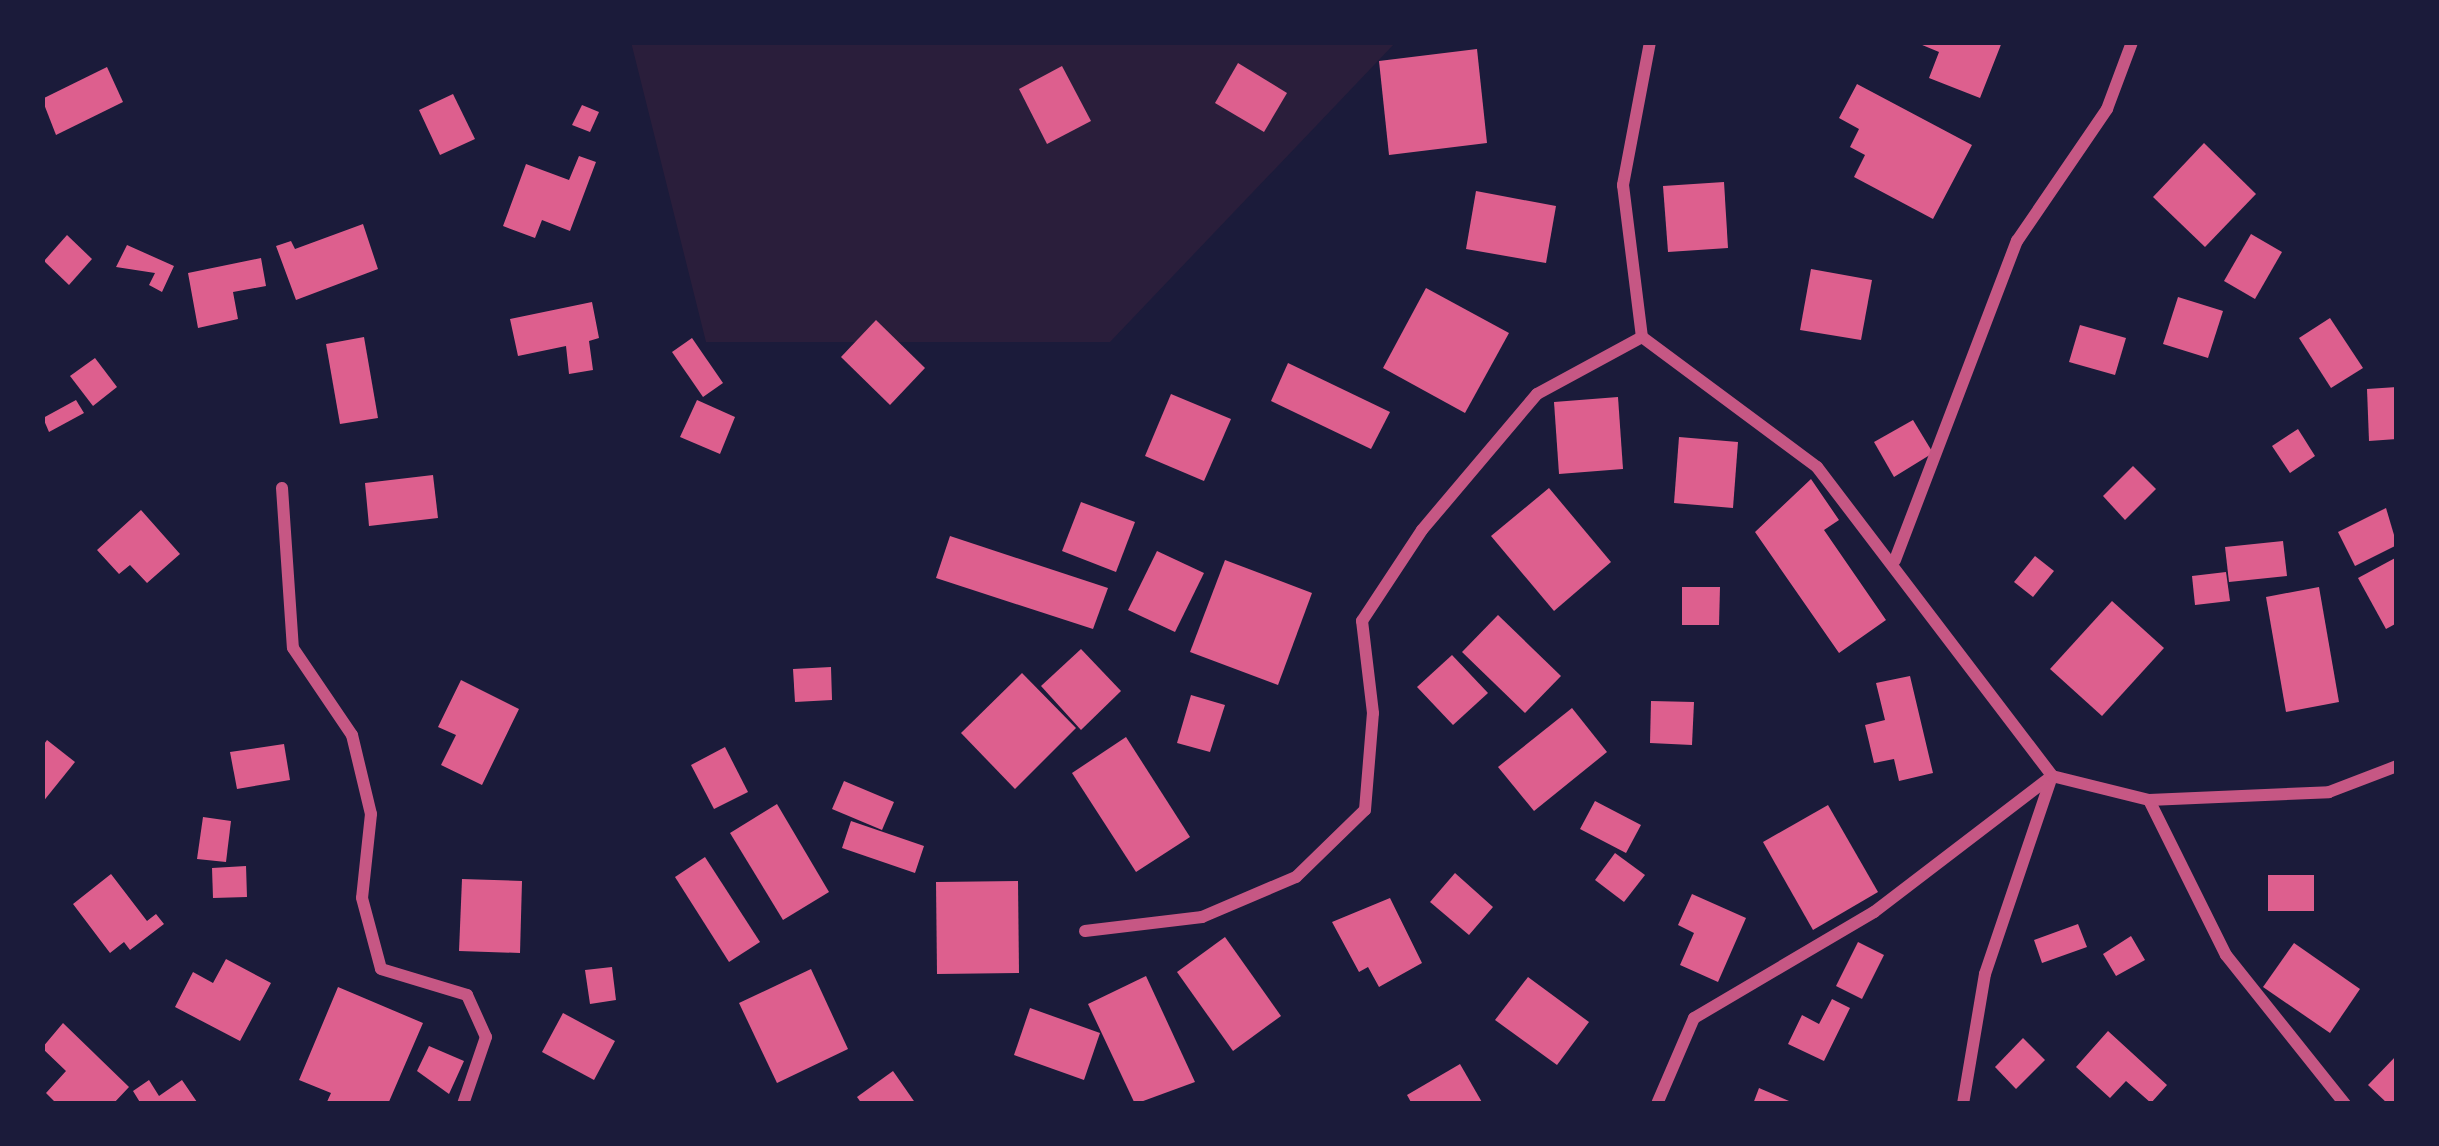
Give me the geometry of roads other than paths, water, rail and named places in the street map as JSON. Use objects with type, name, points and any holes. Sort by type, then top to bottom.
[{"type":"street","points":[[1650,42],[1623,184],[1642,337],[1817,467],[1894,560],[2051,776],[2149,800],[2329,792],[2397,766]]},
{"type":"street","points":[[1894,560],[2018,241],[2107,109],[2132,42]]},
{"type":"street","points":[[1085,931],[1202,917],[1296,877],[1365,810],[1372,713],[1361,621],[1422,530],[1537,394],[1642,337]]},
{"type":"street","points":[[282,488],[293,648],[352,735],[371,814],[362,898],[381,969],[467,995],[486,1037],[463,1104]]},
{"type":"street","points":[[1658,1104],[1694,1018],[1874,912],[2051,776]]},
{"type":"street","points":[[1963,1104],[1985,974],[2051,776]]},
{"type":"street","points":[[2149,800],[2226,955],[2344,1104]]}]
